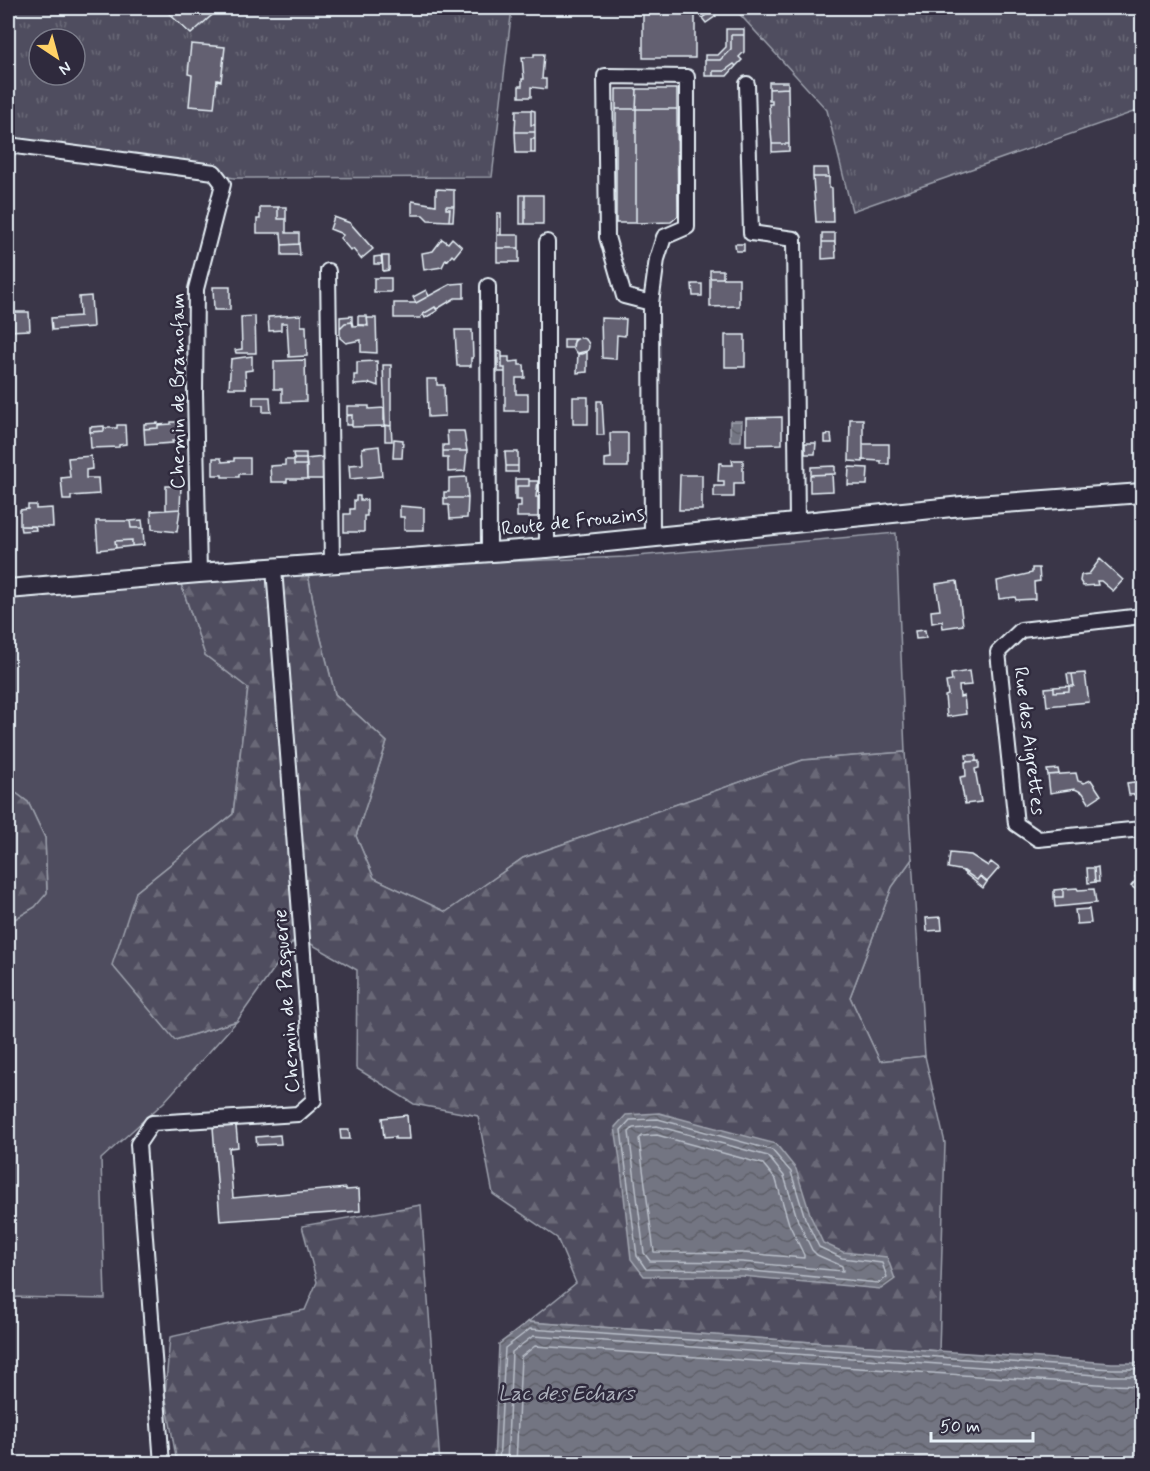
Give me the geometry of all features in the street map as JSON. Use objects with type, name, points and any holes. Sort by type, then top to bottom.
[{"type":"main road","name":"Route de Frouzins","points":[[8,589],[489,553],[962,506],[1143,493]]},
{"type":"street","points":[[651,303],[624,296],[606,237],[605,76],[687,77],[687,227],[664,237],[657,259],[651,303],[652,537]]},
{"type":"street","points":[[747,84],[751,233],[794,238],[797,522]]},
{"type":"street","name":"Chemin de Bramofam","points":[[8,145],[214,172],[223,184],[196,289],[195,393],[199,573]]},
{"type":"street","points":[[547,548],[548,242]]},
{"type":"street","points":[[328,272],[332,563]]},
{"type":"street","points":[[488,286],[489,553]]},
{"type":"street","name":"Chemin de Pasquerie","points":[[162,1464],[138,1144],[152,1123],[298,1114],[314,1100],[274,568]]},
{"type":"street","name":"Rue des Aigrettes","points":[[1143,616],[1021,630],[998,652],[1016,824],[1038,839],[1143,828]]},
{"type":"green space","points":[[8,8],[512,8],[492,177],[234,178],[8,137]]},
{"type":"green space","points":[[734,8],[798,8],[803,11],[823,8],[1142,8],[1142,109],[852,211],[827,110]]},
{"type":"green space","points":[[896,533],[905,752],[803,760],[523,858],[446,912],[374,878],[356,836],[387,742],[335,694],[318,627],[307,569],[626,557]]},
{"type":"green space","points":[[307,569],[318,627],[335,694],[387,742],[356,836],[374,878],[446,912],[523,858],[803,760],[905,752],[912,859],[892,887],[850,997],[880,1061],[925,1056],[945,1143],[939,1351],[528,1322],[576,1283],[557,1238],[493,1194],[478,1116],[414,1104],[356,1068],[357,970],[297,936],[237,1021],[175,1040],[112,965],[136,892],[233,814],[248,688],[205,655],[180,581]]},
{"type":"green space","points":[[180,581],[205,655],[248,688],[233,814],[136,892],[175,1040],[237,1021],[164,1102],[101,1159],[105,1299],[8,1297],[8,923],[35,907],[47,892],[45,838],[28,802],[8,787],[8,598]]},
{"type":"green space","points":[[8,787],[28,802],[45,838],[47,893],[35,907],[8,923]]},
{"type":"green space","points":[[912,859],[925,1056],[880,1061],[850,997],[892,887]]},
{"type":"green space","points":[[421,1205],[440,1463],[177,1463],[165,1394],[170,1337],[305,1310],[317,1282],[302,1226]]},
{"type":"water","points":[[730,421],[742,421],[741,441],[730,441]]},
{"type":"water","points":[[659,1113],[776,1144],[796,1169],[811,1217],[823,1243],[843,1252],[887,1257],[895,1279],[881,1289],[742,1276],[644,1276],[631,1259],[615,1127],[626,1115]]},
{"type":"water","name":"Lac des Echars","points":[[528,1322],[1112,1363],[1142,1363],[1142,1463],[494,1463],[499,1344]]},
{"type":"building","points":[[163,8],[220,8],[191,34]]},
{"type":"building","points":[[643,8],[695,8],[695,58],[643,58]]},
{"type":"building","points":[[712,11],[716,16],[706,23],[702,18]]},
{"type":"building","points":[[726,29],[744,29],[744,35],[731,35],[731,49],[720,60],[705,60],[705,55],[718,55],[726,47]]},
{"type":"building","points":[[731,35],[744,35],[744,52],[739,57],[742,60],[736,66],[734,64],[724,71],[713,71],[713,76],[705,76],[705,60],[720,60],[731,49]]},
{"type":"building","points":[[191,44],[225,47],[221,81],[217,80],[214,108],[189,106],[192,75],[188,74]]},
{"type":"building","points":[[534,54],[544,54],[542,79],[546,79],[546,89],[531,87],[531,97],[519,97],[519,86],[522,86],[522,79],[524,79],[522,57],[534,57]]},
{"type":"building","points":[[734,64],[736,66],[727,76],[713,76],[713,71],[724,71]]},
{"type":"building","points":[[769,82],[788,82],[788,88],[769,89]]},
{"type":"building","points":[[788,88],[789,144],[772,144],[769,104],[772,104],[772,100],[769,100],[769,89]]},
{"type":"building","points":[[616,89],[637,89],[636,109],[616,109]]},
{"type":"building","points":[[637,89],[677,89],[677,109],[636,109]]},
{"type":"building","points":[[616,109],[636,109],[636,223],[616,223]]},
{"type":"building","points":[[636,109],[677,109],[678,216],[671,222],[636,223]]},
{"type":"building","points":[[516,110],[531,110],[531,125],[535,125],[535,132],[515,132]]},
{"type":"building","points":[[531,110],[535,111],[535,125],[531,125]]},
{"type":"building","points":[[515,132],[535,132],[535,139],[531,139],[531,153],[516,153]]},
{"type":"building","points":[[531,139],[535,139],[535,153],[531,153]]},
{"type":"building","points":[[772,144],[789,144],[789,151],[772,152]]},
{"type":"building","points":[[813,168],[828,168],[829,177],[813,177]]},
{"type":"building","points":[[813,177],[829,177],[829,188],[832,188],[833,222],[816,222]]},
{"type":"building","points":[[436,189],[454,190],[454,206],[446,206],[446,209],[450,209],[449,221],[428,220],[423,215],[412,215],[412,201],[436,205]]},
{"type":"building","points":[[520,195],[525,195],[525,224],[520,224]]},
{"type":"building","points":[[525,195],[543,195],[543,224],[525,224]]},
{"type":"building","points":[[446,206],[454,206],[453,221],[449,221],[450,209],[446,209]]},
{"type":"building","points":[[260,207],[278,207],[278,219],[286,219],[286,233],[299,233],[299,244],[282,245],[281,233],[257,233]]},
{"type":"building","points":[[278,207],[286,207],[286,219],[278,219]]},
{"type":"building","points":[[497,213],[501,213],[501,235],[497,235]]},
{"type":"building","points":[[334,217],[350,223],[373,249],[361,259],[353,249],[351,251],[340,238],[343,235],[330,229]]},
{"type":"building","points":[[822,233],[835,233],[835,242],[822,242]]},
{"type":"building","points":[[497,235],[519,235],[519,248],[497,248]]},
{"type":"building","points":[[452,238],[462,247],[454,257],[452,255],[448,260],[446,259],[442,267],[424,270],[422,253],[433,251],[442,239],[448,243]]},
{"type":"building","points":[[822,242],[835,242],[836,258],[822,259]]},
{"type":"building","points":[[299,244],[300,255],[282,255],[282,245]]},
{"type":"building","points":[[735,244],[744,244],[744,251],[736,251]]},
{"type":"building","points":[[497,248],[519,248],[519,262],[497,262]]},
{"type":"building","points":[[381,256],[382,264],[374,264],[374,257]]},
{"type":"building","points":[[382,256],[389,256],[389,270],[383,271]]},
{"type":"building","points":[[710,270],[723,270],[723,278],[710,278]]},
{"type":"building","points":[[374,278],[391,278],[391,292],[374,292]]},
{"type":"building","points":[[710,278],[739,278],[739,306],[710,307]]},
{"type":"building","points":[[464,283],[464,298],[455,298],[437,309],[435,307],[420,318],[394,318],[394,303],[416,303],[451,284]]},
{"type":"building","points":[[692,284],[702,284],[702,296],[693,296]]},
{"type":"building","points":[[213,287],[230,287],[230,310],[214,310]]},
{"type":"building","points":[[426,290],[429,296],[416,303],[413,297]]},
{"type":"building","points":[[91,296],[93,327],[52,330],[51,318],[80,316],[79,297]]},
{"type":"building","points":[[435,307],[437,311],[425,318],[423,314]]},
{"type":"building","points":[[8,312],[29,312],[30,330],[8,331]]},
{"type":"building","points":[[301,315],[301,326],[306,326],[307,356],[289,357],[287,323],[281,323],[281,330],[269,331],[268,317]]},
{"type":"building","points":[[255,316],[256,353],[236,353],[235,350],[242,349],[241,317]]},
{"type":"building","points":[[352,316],[352,322],[345,323],[340,328],[340,317]]},
{"type":"building","points":[[358,316],[367,316],[368,326],[358,325]]},
{"type":"building","points":[[367,318],[376,318],[377,353],[361,352],[361,340],[346,343],[340,338],[340,328],[345,323],[352,322],[353,326],[368,326]]},
{"type":"building","points":[[601,318],[626,319],[625,336],[617,335],[616,359],[602,358]]},
{"type":"building","points":[[455,330],[472,330],[471,366],[457,366]]},
{"type":"building","points":[[725,335],[745,335],[745,367],[725,367]]},
{"type":"building","points":[[581,338],[589,346],[581,354],[573,346]]},
{"type":"building","points":[[564,339],[577,339],[574,341],[573,348],[564,348]]},
{"type":"building","points":[[498,351],[502,352],[502,368],[505,368],[505,372],[498,372]]},
{"type":"building","points":[[587,351],[587,372],[577,373],[578,353]]},
{"type":"building","points":[[252,356],[252,370],[245,371],[246,388],[229,388],[231,359]]},
{"type":"building","points":[[502,357],[509,357],[509,362],[519,361],[519,365],[524,365],[525,378],[516,378],[516,394],[528,394],[528,411],[505,411],[505,368],[502,368]]},
{"type":"building","points":[[305,360],[306,401],[282,402],[282,389],[274,389],[274,361]]},
{"type":"building","points":[[377,361],[378,386],[370,383],[354,385],[357,362]]},
{"type":"building","points":[[383,365],[391,365],[391,426],[385,425]]},
{"type":"building","points":[[427,379],[437,379],[437,385],[444,385],[445,416],[428,417]]},
{"type":"building","points":[[253,397],[270,397],[271,412],[263,412],[263,405],[253,405]]},
{"type":"building","points":[[573,397],[588,397],[588,424],[573,424]]},
{"type":"building","points":[[597,401],[602,401],[604,435],[597,435]]},
{"type":"building","points":[[347,406],[369,406],[369,409],[384,408],[384,426],[352,427],[352,415],[347,415]]},
{"type":"building","points":[[352,415],[352,425],[346,425],[346,416]]},
{"type":"building","points":[[782,417],[782,444],[746,445],[746,418]]},
{"type":"building","points":[[850,419],[863,419],[863,462],[849,461]]},
{"type":"building","points":[[171,422],[179,422],[180,441],[145,445],[144,429],[158,428],[158,425],[171,424]]},
{"type":"building","points":[[158,423],[158,428],[144,429],[144,424]]},
{"type":"building","points":[[117,425],[125,425],[126,444],[119,445],[119,447],[91,448],[90,432],[104,431],[104,428],[117,428]]},
{"type":"building","points":[[385,425],[391,426],[392,441],[385,441]]},
{"type":"building","points":[[104,426],[104,431],[90,432],[90,427]]},
{"type":"building","points":[[447,431],[464,431],[467,451],[443,451],[443,445],[448,445]]},
{"type":"building","points":[[610,433],[628,433],[628,467],[605,467],[605,459],[611,458]]},
{"type":"building","points":[[831,434],[832,443],[825,443],[825,435]]},
{"type":"building","points":[[394,439],[403,440],[402,458],[393,458]]},
{"type":"building","points":[[805,443],[816,443],[815,454],[805,454]]},
{"type":"building","points":[[863,444],[889,444],[889,464],[863,460]]},
{"type":"building","points":[[379,446],[382,476],[350,479],[349,465],[363,464],[362,448]]},
{"type":"building","points":[[443,451],[467,451],[465,471],[448,472],[448,458],[443,458]]},
{"type":"building","points":[[505,452],[518,452],[518,466],[506,466]]},
{"type":"building","points":[[293,453],[306,453],[306,459],[294,459]]},
{"type":"building","points":[[91,456],[92,469],[86,470],[86,478],[98,478],[99,494],[71,496],[71,500],[63,500],[61,478],[70,477],[68,458]]},
{"type":"building","points":[[323,457],[323,479],[307,479],[306,459]]},
{"type":"building","points":[[213,458],[221,458],[222,462],[234,461],[234,458],[250,458],[250,474],[239,474],[239,477],[213,475]]},
{"type":"building","points":[[294,459],[306,459],[307,465],[294,465]]},
{"type":"building","points":[[285,460],[294,460],[294,465],[307,465],[307,479],[271,482],[270,466],[285,465]]},
{"type":"building","points":[[732,460],[743,460],[743,483],[734,483],[734,497],[714,497],[714,486],[724,486],[724,481],[718,481],[719,463],[733,465]]},
{"type":"building","points":[[506,466],[518,466],[518,472],[506,472]]},
{"type":"building","points":[[835,466],[835,474],[811,475],[811,467]]},
{"type":"building","points":[[849,467],[868,468],[867,485],[848,485]]},
{"type":"building","points":[[832,474],[833,491],[810,492],[810,475]]},
{"type":"building","points":[[680,475],[702,475],[702,510],[679,510]]},
{"type":"building","points":[[466,477],[468,498],[444,498],[444,492],[449,492],[449,478]]},
{"type":"building","points":[[515,479],[529,479],[529,486],[517,486],[517,500],[515,500]]},
{"type":"building","points":[[529,481],[538,481],[536,497],[538,497],[538,517],[517,517],[517,507],[521,507],[521,500],[517,500],[517,486],[529,486]]},
{"type":"building","points":[[166,486],[181,486],[180,509],[166,510]]},
{"type":"building","points":[[356,496],[360,496],[360,500],[367,500],[364,532],[344,532],[344,514],[350,514],[350,509],[354,509]]},
{"type":"building","points":[[444,498],[468,498],[467,518],[450,519],[449,505],[444,505]]},
{"type":"building","points":[[28,505],[36,505],[36,509],[52,508],[53,527],[20,526],[20,510],[28,509]]},
{"type":"building","points":[[400,506],[424,508],[424,530],[404,530],[404,517],[400,517]]},
{"type":"building","points":[[180,509],[177,532],[152,529],[151,511]]},
{"type":"building","points":[[142,520],[143,528],[131,528],[130,521]]},
{"type":"building","points":[[96,521],[130,521],[131,528],[143,528],[144,545],[132,546],[132,540],[115,541],[116,548],[98,550]]},
{"type":"building","points":[[20,526],[35,526],[36,530],[21,531]]},
{"type":"building","points":[[132,540],[132,546],[116,548],[115,541]]},
{"type":"building","points":[[1100,559],[1123,580],[1113,591],[1101,581],[1097,581],[1098,585],[1083,586],[1080,581],[1081,575],[1089,574]]},
{"type":"building","points":[[1032,568],[1039,568],[1040,581],[1034,582],[1035,599],[1016,600],[1015,597],[999,599],[997,581],[1032,573]]},
{"type":"building","points":[[957,581],[963,625],[943,628],[942,621],[932,623],[931,611],[940,610],[936,584]]},
{"type":"building","points":[[925,630],[926,638],[916,639],[915,631]]},
{"type":"building","points":[[969,671],[971,685],[959,686],[960,697],[964,696],[966,714],[947,717],[946,682],[952,681],[951,674]]},
{"type":"building","points":[[1085,673],[1089,702],[1047,706],[1045,688],[1054,687],[1054,692],[1069,691],[1069,686],[1074,686],[1072,674]]},
{"type":"building","points":[[1067,674],[1072,674],[1074,686],[1069,686]]},
{"type":"building","points":[[1069,686],[1069,691],[1054,692],[1054,687]]},
{"type":"building","points":[[966,755],[976,755],[976,761],[967,762]]},
{"type":"building","points":[[979,761],[979,768],[975,769],[981,802],[965,804],[960,777],[966,776],[965,762]]},
{"type":"building","points":[[1058,769],[1059,774],[1048,775],[1047,770]]},
{"type":"building","points":[[1076,773],[1078,781],[1084,783],[1091,780],[1101,795],[1089,803],[1083,793],[1075,789],[1050,793],[1048,775]]},
{"type":"building","points":[[1142,781],[1142,794],[1129,795],[1127,783]]},
{"type":"building","points":[[950,853],[971,855],[988,866],[991,862],[999,868],[987,882],[980,876],[977,880],[964,871],[948,868]]},
{"type":"building","points":[[1098,867],[1099,882],[1095,882],[1094,868]]},
{"type":"building","points":[[1142,867],[1142,889],[1138,891],[1131,886]]},
{"type":"building","points":[[1087,868],[1094,868],[1095,882],[1088,883]]},
{"type":"building","points":[[963,872],[977,880],[980,876],[987,882],[983,888]]},
{"type":"building","points":[[1077,888],[1078,890],[1094,889],[1096,903],[1055,907],[1054,897],[1063,897],[1063,889]]},
{"type":"building","points":[[1063,889],[1063,897],[1054,897],[1054,890]]},
{"type":"building","points":[[1089,909],[1091,923],[1077,924],[1075,910]]},
{"type":"building","points":[[941,917],[942,930],[927,931],[926,918]]},
{"type":"building","points":[[407,1115],[409,1139],[384,1138],[382,1118]]},
{"type":"building","points":[[236,1126],[238,1147],[229,1148],[233,1198],[346,1188],[346,1190],[359,1189],[360,1211],[220,1221],[213,1127]]},
{"type":"building","points":[[340,1130],[349,1130],[350,1139],[341,1139]]},
{"type":"building","points":[[280,1135],[281,1144],[257,1145],[256,1137]]}]
